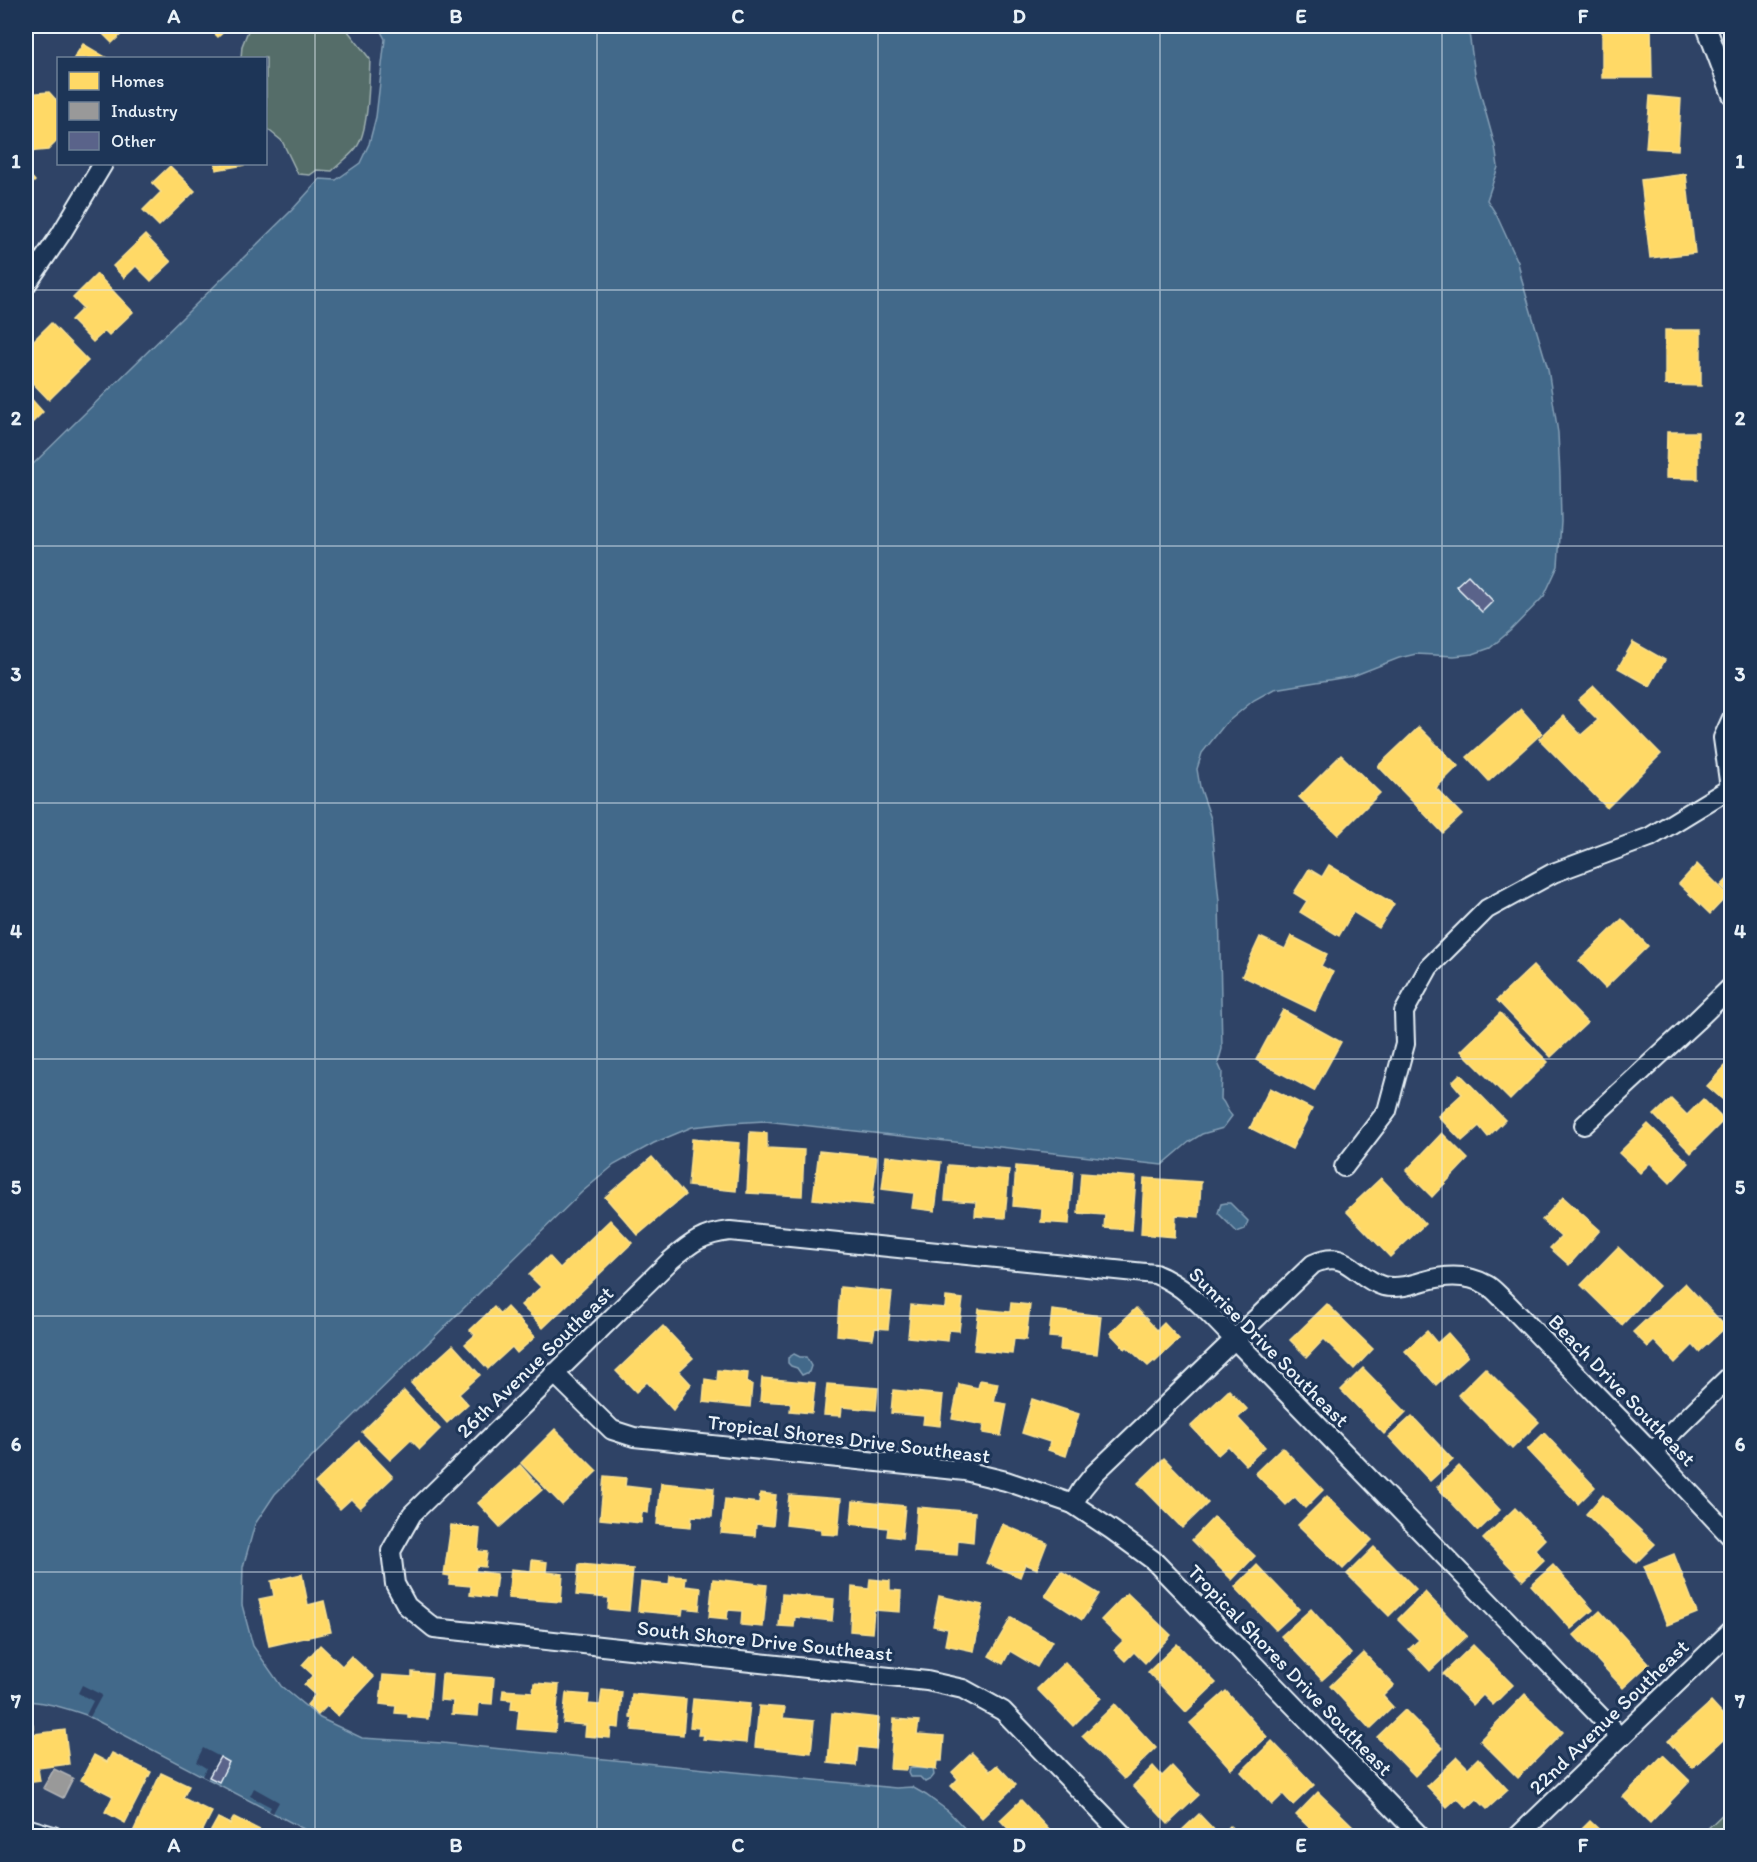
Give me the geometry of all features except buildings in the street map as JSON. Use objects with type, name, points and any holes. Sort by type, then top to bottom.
[{"type":"street","points":[[1706,26],[1731,95]]},
{"type":"street","points":[[26,285],[62,234],[102,165]]},
{"type":"street","points":[[1344,1167],[1388,1112],[1405,1044],[1404,1012],[1429,967],[1487,909],[1552,873],[1650,837],[1731,788],[1723,738],[1731,718]]},
{"type":"street","points":[[1584,1125],[1731,986]]},
{"type":"street","name":"Sunrise Drive Southeast","points":[[730,1232],[1155,1274],[1170,1280],[1183,1288],[1235,1340],[1620,1737]]},
{"type":"street","name":"26th Avenue Southeast","points":[[392,1551],[412,1514],[554,1373],[684,1249],[698,1238],[713,1233],[730,1232]]},
{"type":"street","name":"Beach Drive Southeast","points":[[1073,1504],[1095,1473],[1313,1264],[1324,1259],[1337,1259],[1382,1286],[1398,1287],[1447,1276],[1466,1278],[1487,1285],[1505,1300],[1652,1452],[1731,1538]]},
{"type":"street","name":"Tropical Shores Drive Southeast","points":[[554,1373],[612,1430],[634,1437],[965,1471],[1006,1481],[1073,1504],[1152,1560],[1420,1836]]},
{"type":"street","points":[[1652,1452],[1731,1374]]},
{"type":"street","name":"South Shore Drive Southeast","points":[[392,1551],[395,1584],[407,1606],[434,1628],[927,1681],[963,1689],[1003,1711],[1124,1836]]},
{"type":"street","name":"22nd Avenue Southeast","points":[[1518,1836],[1731,1630]]},
{"type":"street","points":[[26,1828],[53,1836]]},
{"type":"green space","points":[[250,26],[344,26],[370,59],[364,130],[354,151],[332,171],[317,170],[310,175],[298,174],[282,141],[267,129],[267,57],[241,57],[242,46]]},
{"type":"green space","points":[[1731,1806],[1731,1836],[1700,1836]]},
{"type":"water","points":[[378,26],[1468,26],[1475,74],[1495,146],[1498,167],[1487,200],[1518,262],[1548,369],[1558,433],[1561,522],[1558,566],[1544,596],[1490,648],[1473,654],[1454,656],[1416,654],[1399,658],[1353,676],[1274,689],[1254,700],[1225,724],[1202,753],[1197,769],[1200,787],[1211,819],[1219,901],[1222,1049],[1218,1063],[1222,1072],[1221,1099],[1232,1116],[1223,1128],[1202,1134],[1162,1165],[765,1121],[692,1127],[654,1143],[614,1165],[582,1192],[275,1494],[255,1524],[243,1567],[242,1605],[253,1646],[281,1686],[320,1718],[362,1738],[442,1743],[896,1788],[912,1787],[948,1811],[972,1836],[317,1836],[86,1715],[56,1706],[26,1701],[26,471],[292,210],[320,179],[336,180],[360,163],[369,144],[376,117],[385,39]]},
{"type":"water","points":[[1230,1203],[1248,1221],[1245,1229],[1237,1232],[1218,1213],[1221,1204]]},
{"type":"water","points":[[794,1354],[806,1357],[811,1366],[809,1372],[802,1375],[797,1368],[788,1363],[788,1358]]},
{"type":"water","points":[[912,1768],[933,1769],[934,1775],[925,1782],[920,1777],[910,1777],[908,1773]]},
{"type":"pier","points":[[82,1685],[102,1695],[90,1717],[86,1715],[93,1701],[78,1693]]},
{"type":"pier","points":[[203,1748],[220,1757],[208,1779],[202,1776],[206,1768],[196,1762]]},
{"type":"pier","points":[[254,1788],[279,1802],[273,1813],[269,1811],[271,1807],[250,1796]]}]
